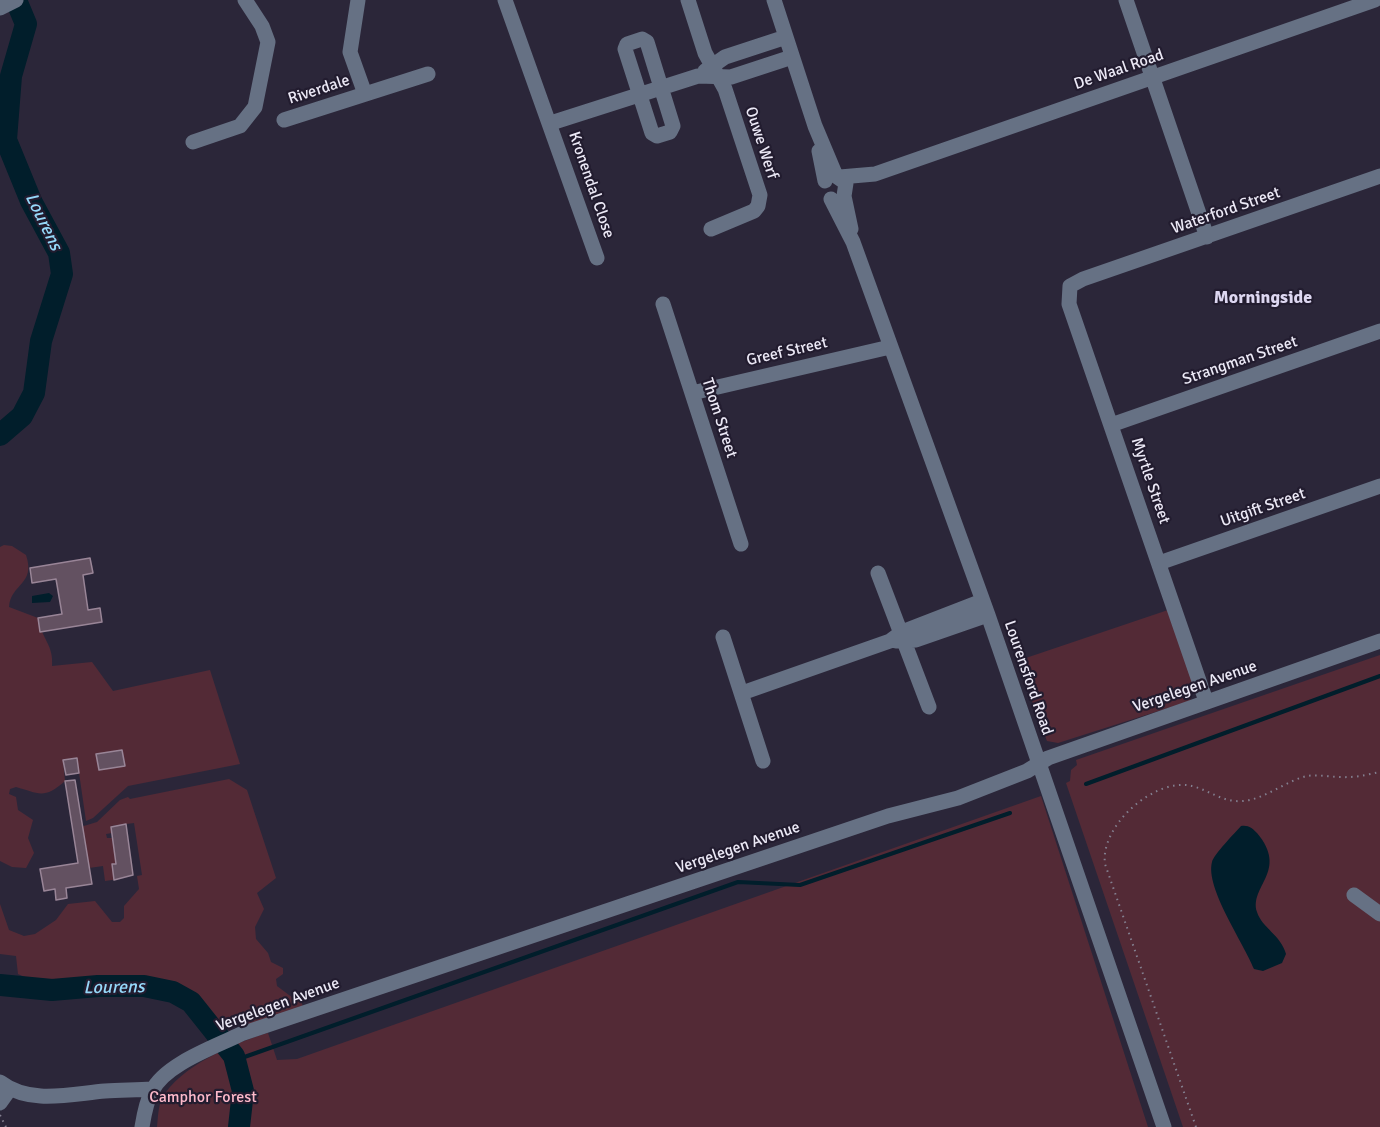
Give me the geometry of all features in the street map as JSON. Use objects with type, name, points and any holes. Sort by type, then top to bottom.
[{"type":"street","points":[[0,8],[16,0]]},
{"type":"street","points":[[192,142],[240,126],[255,107],[268,42],[262,26],[245,0]]},
{"type":"street","name":"Riverdale","points":[[358,0],[350,52],[365,94]]},
{"type":"street","name":"Kronendal Close","points":[[505,0],[551,123],[597,258]]},
{"type":"street","name":"Ouwe Werf","points":[[687,0],[714,72],[725,89],[760,195],[758,207],[754,211],[711,229]]},
{"type":"street","name":"Lourensford Road","points":[[774,0],[837,186],[853,243],[985,608],[1164,1127]]},
{"type":"street","points":[[1126,0],[1207,237]]},
{"type":"street","name":"De Waal Road","points":[[837,186],[1153,77],[1356,3],[1374,0]]},
{"type":"street","points":[[714,72],[725,57],[786,37]]},
{"type":"street","points":[[642,39],[647,42],[661,87],[673,126],[670,132],[654,135],[625,49],[627,44],[642,39]]},
{"type":"street","points":[[551,123],[698,76],[714,72],[730,77],[792,57]]},
{"type":"street","name":"Riverdale","points":[[284,120],[428,74]]},
{"type":"street","name":"Waterford Street","points":[[1083,279],[1380,176]]},
{"type":"street","name":"Myrtle Street","points":[[1083,279],[1070,286],[1069,304],[1206,701]]},
{"type":"street","name":"Thom Street","points":[[663,304],[741,544]]},
{"type":"street","name":"Strangman Street","points":[[1111,425],[1380,331]]},
{"type":"street","name":"Greef Street","points":[[692,393],[890,347]]},
{"type":"street","name":"Uitgift Street","points":[[1159,563],[1380,486]]},
{"type":"street","points":[[878,573],[899,638],[929,707]]},
{"type":"street","points":[[742,693],[985,608]]},
{"type":"street","points":[[723,637],[763,761]]},
{"type":"street","name":"Vergelegen Avenue","points":[[152,1089],[171,1070],[241,1034],[888,816],[958,798],[1027,771],[1038,763],[1206,701],[1380,641]]},
{"type":"street","points":[[1354,895],[1380,914]]},
{"type":"street","points":[[0,1103],[5,1086],[31,1096],[152,1089],[142,1127]]},
{"type":"path","points":[[1196,1127],[1105,864],[1105,850],[1111,833],[1132,807],[1175,785],[1197,787],[1226,801],[1245,801],[1307,776],[1349,777],[1380,772]]},
{"type":"path","points":[[0,1115],[6,1127]]},
{"type":"green space","points":[[12,546],[26,555],[28,565],[26,578],[14,593],[9,607],[38,618],[51,652],[52,666],[92,662],[113,691],[210,670],[240,764],[128,786],[93,818],[86,821],[77,759],[63,761],[65,781],[52,791],[36,793],[16,787],[10,789],[9,794],[16,797],[18,810],[33,820],[28,838],[34,853],[26,868],[12,867],[0,861],[0,547]]},
{"type":"green space","points":[[1168,610],[1194,686],[1190,701],[1058,743],[1047,741],[1017,661]]},
{"type":"green space","points":[[1380,655],[1380,1127],[1183,1127],[1066,783],[1070,781],[1071,770],[1077,765],[1076,760]]},
{"type":"green space","points":[[229,779],[247,790],[276,878],[257,893],[264,909],[255,927],[256,939],[268,953],[271,962],[283,968],[283,974],[276,979],[277,986],[293,998],[301,999],[303,1008],[248,1026],[233,1021],[224,1022],[224,1033],[217,1031],[196,1001],[172,986],[128,977],[38,981],[18,974],[16,956],[0,954],[0,904],[9,930],[24,936],[35,934],[56,920],[68,904],[95,901],[112,922],[120,922],[124,918],[124,906],[139,889],[137,876],[142,875],[134,823],[111,826],[112,833],[106,834],[107,838],[112,838],[116,864],[112,865],[112,868],[117,868],[119,879],[105,881],[103,866],[89,868],[74,829],[97,822],[120,800],[128,797],[130,799]]},
{"type":"green space","name":"Camphor Forest","points":[[1041,796],[1148,1127],[157,1127],[161,1102],[170,1087],[194,1066],[240,1043],[268,1033],[277,1060],[297,1059]]},
{"type":"water","points":[[49,593],[53,596],[50,602],[32,603],[32,596]]},
{"type":"water","points":[[1241,826],[1248,826],[1254,830],[1266,846],[1269,868],[1258,894],[1257,912],[1259,918],[1284,947],[1286,954],[1282,963],[1263,971],[1254,969],[1227,916],[1211,873],[1214,858]]},
{"type":"building","points":[[90,558],[93,573],[83,575],[88,610],[100,608],[102,622],[40,632],[38,618],[62,614],[56,579],[32,583],[30,568]]},
{"type":"building","points":[[122,750],[125,766],[99,770],[96,754]]},
{"type":"building","points":[[77,758],[79,773],[66,775],[63,760]]},
{"type":"building","points":[[75,780],[92,884],[66,888],[67,898],[56,900],[55,889],[44,891],[40,869],[78,863],[65,781]]},
{"type":"building","points":[[126,824],[133,875],[114,880],[112,864],[116,864],[111,827]]},
{"type":"waterway","name":"Lourens","points":[[0,435],[22,416],[34,393],[41,341],[62,274],[59,253],[31,201],[6,140],[11,76],[26,24],[16,0]]},
{"type":"waterway","points":[[1086,784],[1380,676]]},
{"type":"waterway","points":[[236,1060],[738,882],[800,885],[1010,813]]},
{"type":"waterway","name":"Lourens","points":[[0,985],[52,990],[98,986],[144,986],[173,992],[191,1002],[234,1056],[243,1091],[239,1127]]},
{"type":"district","name":"Morningside","points":[[1263,298]]}]
